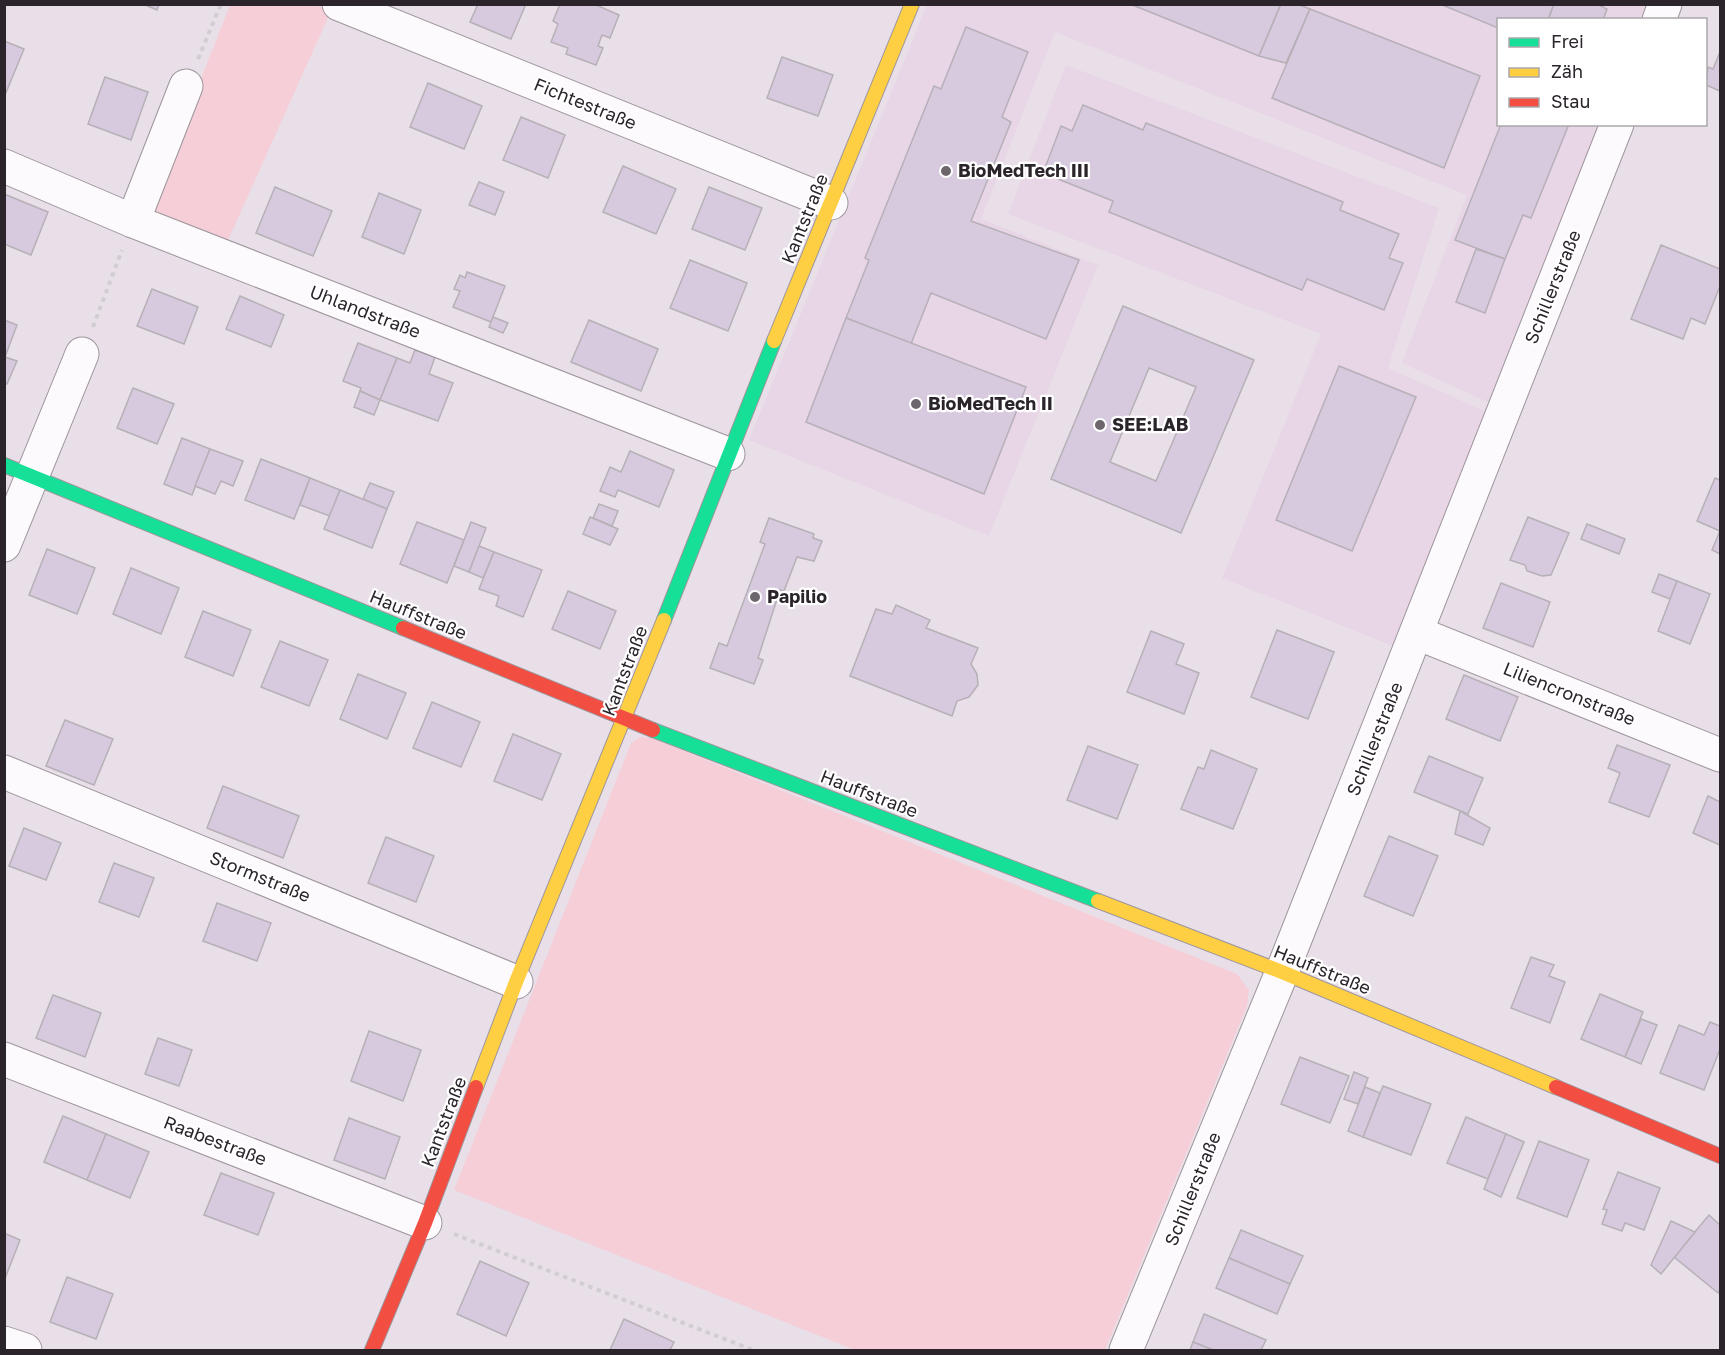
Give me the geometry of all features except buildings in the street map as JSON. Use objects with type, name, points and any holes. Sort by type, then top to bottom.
[{"type":"street","name":"Fichtestraße","points":[[339,4],[831,203]]},
{"type":"street","name":"Kantstraße","points":[[372,1350],[425,1223],[516,982],[625,719],[728,454],[912,4]]},
{"type":"street","points":[[134,221],[186,86]]},
{"type":"street","name":"Schillerstraße","points":[[1126,1350],[1417,633],[1616,126]]},
{"type":"street","name":"Uhlandstraße","points":[[4,166],[134,221],[728,454]]},
{"type":"street","points":[[4,545],[19,471],[82,354]]},
{"type":"street","name":"Hauffstraße","points":[[19,471],[625,719],[1281,972],[1720,1156]]},
{"type":"street","name":"Liliencronstraße","points":[[1417,633],[1720,755]]},
{"type":"street","name":"Stormstraße","points":[[4,772],[516,982]]},
{"type":"street","name":"Raabestraße","points":[[4,1059],[425,1223]]},
{"type":"street","points":[[4,1343],[26,1350]]},
{"type":"path","points":[[186,86],[221,4]]},
{"type":"path","points":[[82,354],[134,221]]},
{"type":"path","points":[[425,1223],[753,1350]]},
{"type":"shaded area","points":[[230,5],[315,5],[331,11],[225,247],[156,217],[150,208]]},
{"type":"shaded area","points":[[927,5],[1652,5],[1646,18],[1497,18],[1497,126],[1604,126],[1492,404],[1402,363],[1467,195],[1055,32],[981,219],[1098,265],[989,536],[749,440]]},
{"type":"shaded area","points":[[1066,65],[1439,208],[1388,368],[1489,413],[1398,648],[1222,578],[1321,334],[1008,214]]},
{"type":"shaded area","points":[[640,737],[651,738],[1237,974],[1249,990],[1247,1006],[1105,1350],[855,1350],[454,1190],[631,743]]},
{"type":"traffic: fast","points":[[664,620],[774,341]]},
{"type":"traffic: fast","points":[[4,465],[403,628]]},
{"type":"traffic: fast","points":[[653,730],[1098,901]]},
{"type":"traffic: slow","points":[[774,341],[912,4]]},
{"type":"traffic: slow","points":[[476,1087],[516,982],[664,620]]},
{"type":"traffic: slow","points":[[1098,901],[1282,972],[1556,1087]]},
{"type":"traffic: jam","points":[[403,628],[653,730]]},
{"type":"traffic: jam","points":[[372,1350],[425,1223],[476,1087]]},
{"type":"traffic: jam","points":[[1556,1087],[1720,1156]]},
{"type":"place","name":"BioMedTech III","points":[[946,171]]},
{"type":"place","name":"BioMedTech II","points":[[916,404]]},
{"type":"place","name":"SEE:LAB","points":[[1100,425]]},
{"type":"place","name":"Papilio","points":[[755,597]]}]
